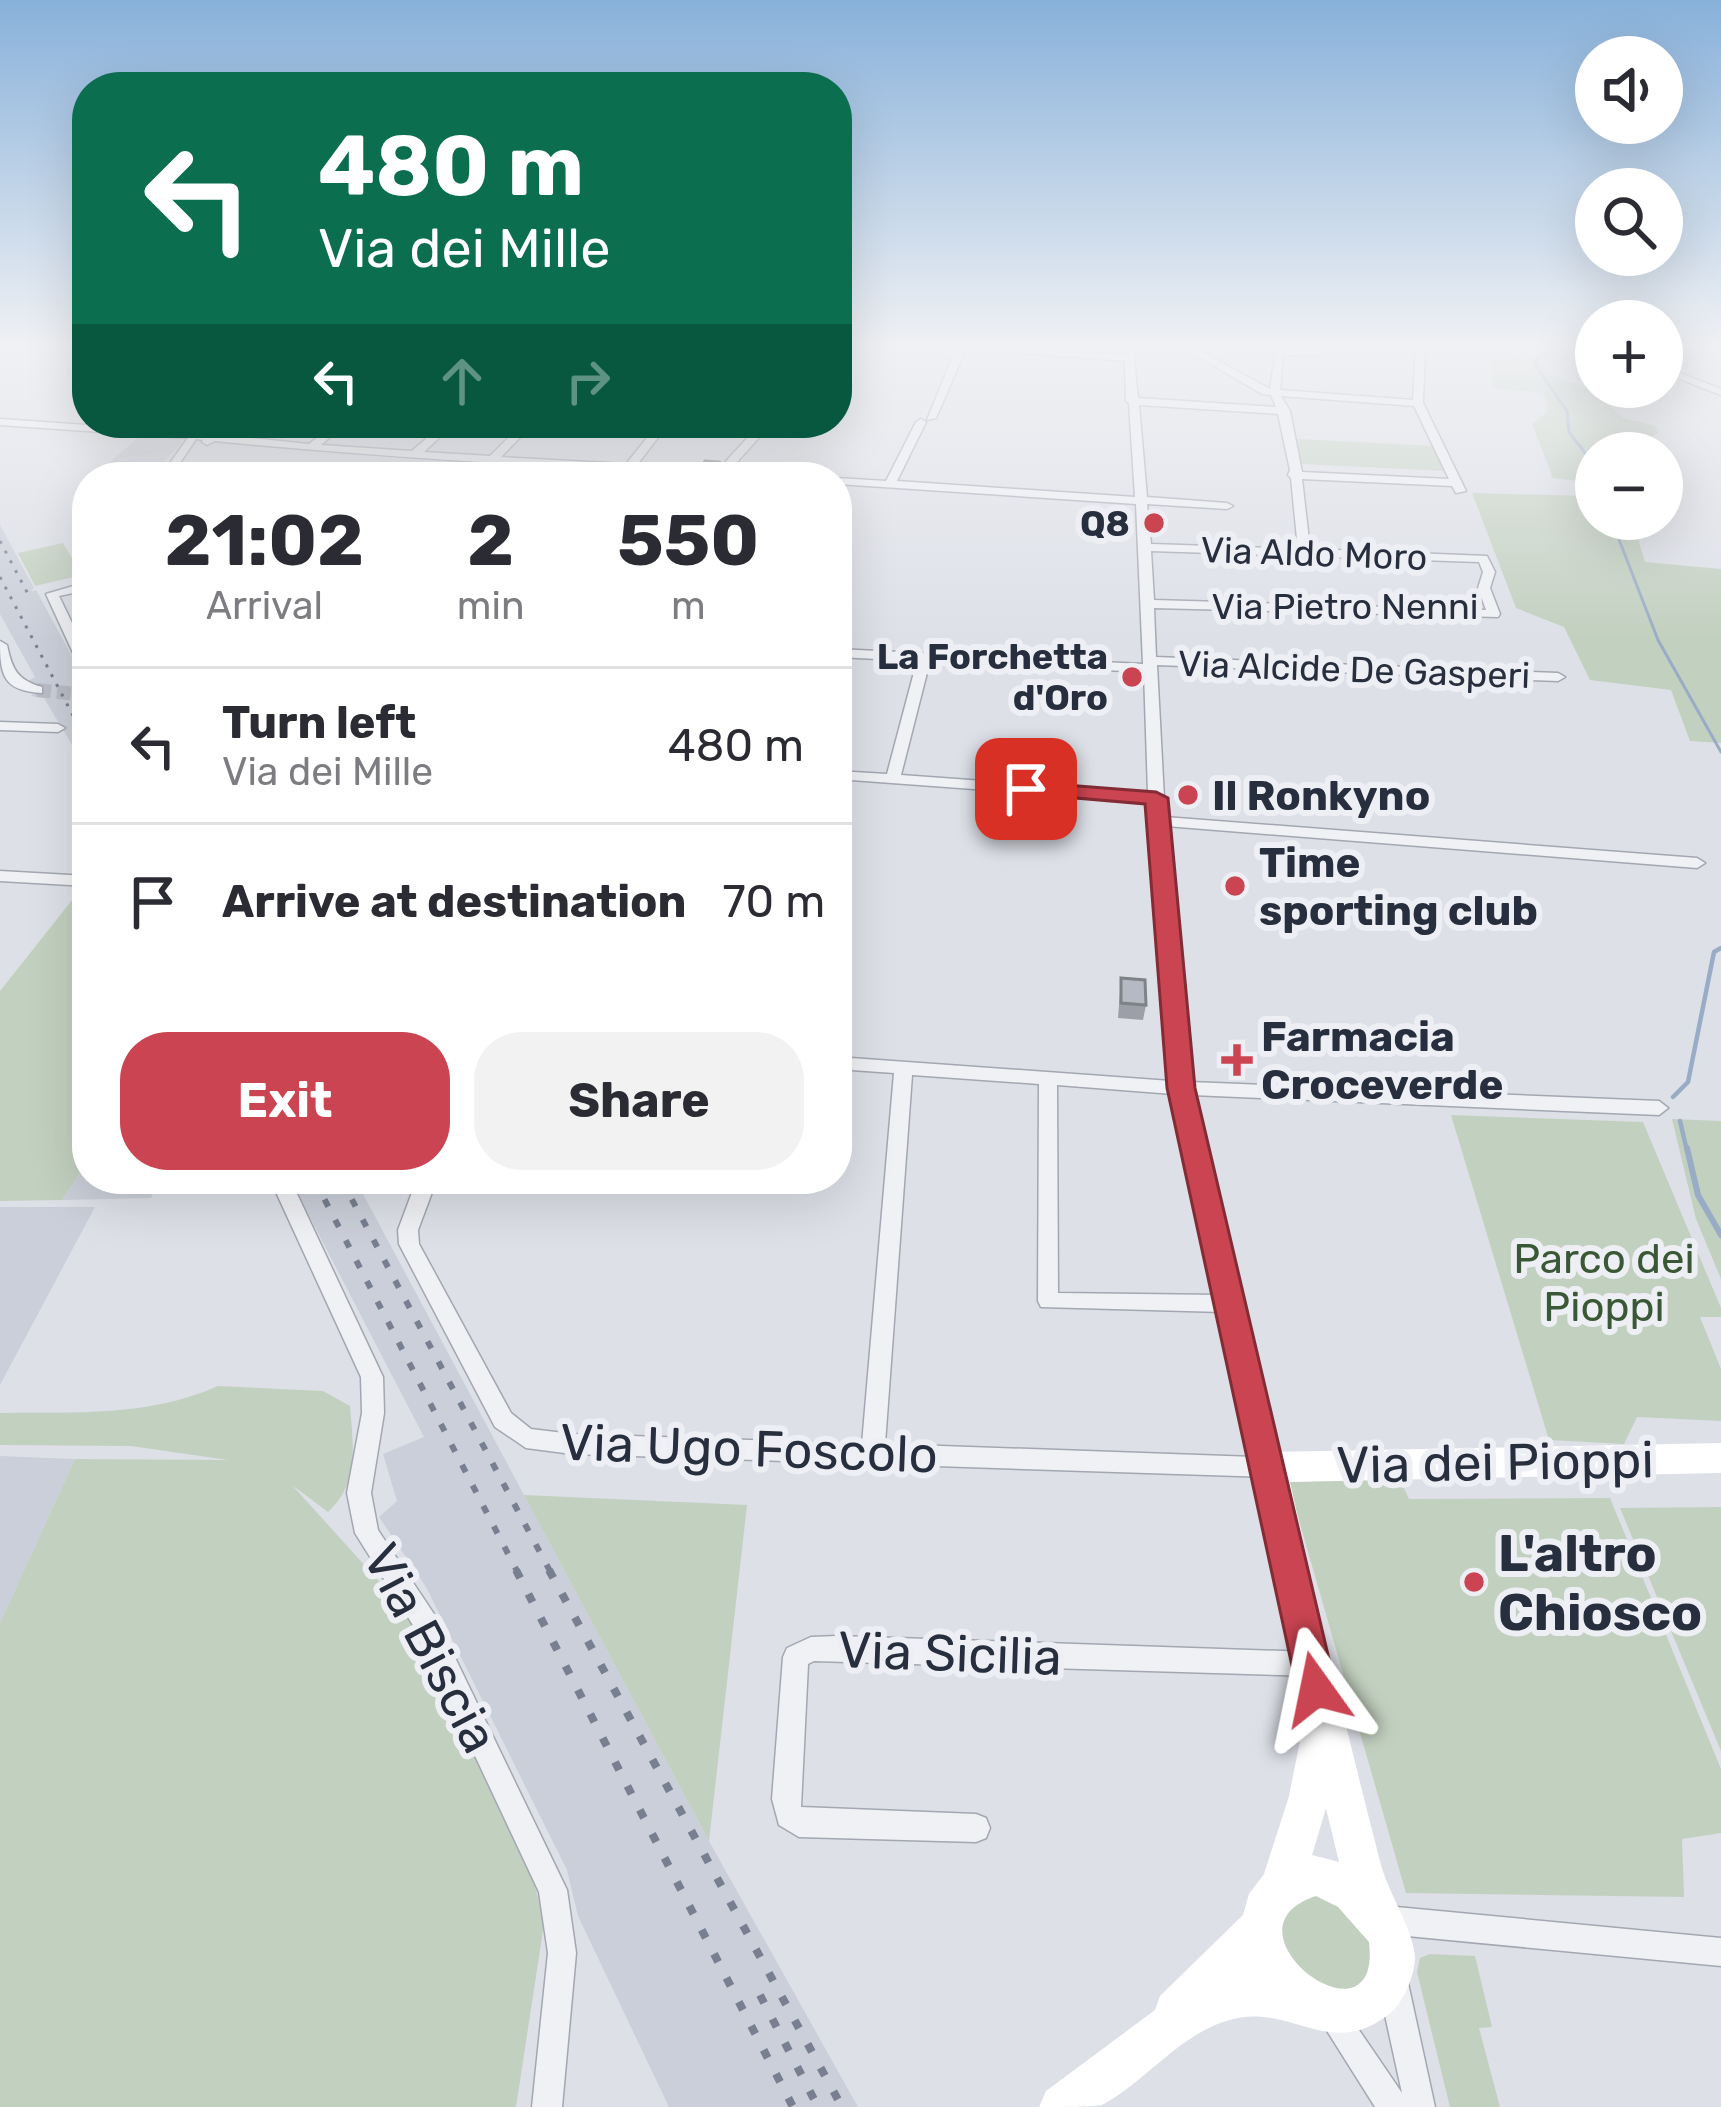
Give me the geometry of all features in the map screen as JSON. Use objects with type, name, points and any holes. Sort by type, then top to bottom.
[{"type":"street","points":[[284,444],[526,462]]},
{"type":"street","points":[[312,447],[315,444]]},
{"type":"street","points":[[414,455],[426,444]]},
{"type":"street","points":[[492,460],[508,444]]},
{"type":"street","points":[[890,484],[912,444]]},
{"type":"street","points":[[1135,444],[1156,798],[1181,1088],[1322,1714],[1376,1911],[1388,1935],[1390,1969],[1420,2107]]},
{"type":"street","points":[[1289,444],[1306,554]]},
{"type":"street","points":[[1293,475],[1458,488],[1437,444]]},
{"type":"street","points":[[852,482],[1117,499],[1140,496],[1227,506]]},
{"type":"street","name":"Via Aldo Moro","points":[[1144,547],[1483,559]]},
{"type":"street","name":"Via Pietro Nenni","points":[[1147,604],[1494,614],[1484,588],[1489,572],[1483,559]]},
{"type":"street","points":[[72,589],[52,594],[72,636]]},
{"type":"street","points":[[0,645],[5,675],[15,684],[38,690]]},
{"type":"street","name":"Via Alcide De Gasperi","points":[[852,654],[1558,677]]},
{"type":"street","points":[[893,779],[925,657]]},
{"type":"street","points":[[0,726],[58,728]]},
{"type":"street","points":[[852,776],[1156,798]]},
{"type":"street","points":[[1160,821],[1697,863]]},
{"type":"street","points":[[0,876],[72,879]]},
{"type":"street","points":[[852,1064],[1181,1088],[1659,1108]]},
{"type":"street","points":[[873,1453],[904,1066]]},
{"type":"street","points":[[1048,1077],[1048,1301],[1230,1304]]},
{"type":"street","name":"Via Biscia","points":[[287,1194],[372,1377],[373,1413],[359,1493],[368,1533],[424,1622],[553,1890],[562,1953],[547,2107]]},
{"type":"street","name":"Via Ugo Foscolo","points":[[421,1194],[408,1230],[409,1244],[512,1430],[546,1443],[1269,1467]]},
{"type":"street","name":"Via dei Pioppi","points":[[1269,1467],[1721,1458]]},
{"type":"street","name":"Via Sicilia","points":[[976,1828],[799,1822],[789,1815],[786,1799],[796,1657],[811,1649],[837,1648],[1311,1664]]},
{"type":"street","points":[[1322,1714],[1309,1796],[1282,1885],[1264,1910],[1262,1926],[1271,1966],[1314,2005],[1394,2107]]},
{"type":"street","points":[[1282,1885],[1298,1876],[1316,1875],[1354,1888],[1376,1911],[1406,1924],[1721,1952]]},
{"type":"street","points":[[1062,2107],[1144,2044],[1262,1926]]},
{"type":"street","points":[[1144,2044],[1229,1997],[1257,1994],[1351,2012],[1370,2004],[1384,1989],[1390,1969]]},
{"type":"shaded area","points":[[131,444],[180,444],[164,462],[110,462]]},
{"type":"shaded area","points":[[0,525],[34,588],[31,591],[36,590],[72,656],[72,745],[44,698],[31,696],[42,685],[27,682],[35,677],[0,614]]},
{"type":"shaded area","points":[[72,1185],[72,1194],[153,1194],[151,1198],[62,1200]]},
{"type":"shaded area","points":[[298,1194],[363,1194],[709,1841],[858,2107],[669,2107],[578,1916],[567,1870],[426,1587],[379,1517],[397,1501],[383,1454],[424,1437]]},
{"type":"shaded area","points":[[0,1207],[95,1207],[0,1385]]},
{"type":"shaded area","points":[[0,1456],[75,1459],[0,1623]]},
{"type":"green space","points":[[1298,444],[1402,444],[1435,446],[1446,471],[1300,464]]},
{"type":"green space","points":[[1540,444],[1575,444],[1575,481],[1553,478]]},
{"type":"green space","points":[[1472,493],[1575,496],[1575,540],[1638,540],[1645,562],[1721,569],[1721,743],[1690,741],[1671,690],[1590,680],[1564,627],[1516,608]]},
{"type":"green space","points":[[63,543],[72,558],[72,577],[35,586],[18,553]]},
{"type":"green space","points":[[72,900],[72,1185],[62,1200],[0,1201],[0,991]]},
{"type":"green space","name":"Parco dei Pioppi","points":[[1451,1115],[1643,1122],[1721,1308],[1721,1317],[1700,1317],[1721,1369],[1721,1421],[1637,1417],[1624,1444],[1549,1440]]},
{"type":"green space","points":[[1672,1119],[1721,1121],[1721,1279],[1696,1219]]},
{"type":"green space","points":[[218,1386],[323,1391],[350,1406],[352,1463],[338,1501],[328,1512],[292,1485],[405,1610],[532,1872],[544,1924],[516,2107],[0,2107],[0,1623],[75,1459],[228,1460],[131,1446],[0,1445],[0,1413],[138,1408]]},
{"type":"green space","points":[[1399,1478],[1409,1499],[1610,1498],[1721,1769],[1721,1833],[1682,1839],[1684,1897],[1406,1893],[1288,1482]]},
{"type":"green space","points":[[524,1495],[747,1505],[709,1841]]},
{"type":"green space","points":[[1721,1507],[1721,1751],[1620,1508]]},
{"type":"green space","points":[[1324,1891],[1373,1938],[1372,1971],[1351,1991],[1318,1990],[1282,1942],[1286,1906]]},
{"type":"green space","points":[[1430,1954],[1475,1956],[1492,2027],[1479,2028],[1500,2107],[1450,2107],[1417,1972],[1420,1958]]},
{"type":"building","points":[[1121,978],[1145,980],[1146,1005],[1121,1003]]},
{"type":"waterway","points":[[1619,540],[1658,640],[1721,752]]},
{"type":"waterway","points":[[1673,1097],[1688,1082],[1714,952],[1721,948]]},
{"type":"waterway","points":[[1680,1121],[1687,1151]]},
{"type":"waterway","points":[[1687,1148],[1698,1195],[1721,1235]]},
{"type":"tunnel","points":[[37,690],[72,694]]},
{"type":"railway","points":[[0,541],[28,594]]},
{"type":"railway","points":[[0,577],[72,714]]},
{"type":"railway","points":[[322,1194],[518,1573]]},
{"type":"railway","points":[[349,1194],[551,1573]]},
{"type":"railway","points":[[516,1570],[793,2107]]},
{"type":"railway","points":[[549,1570],[842,2107]]},
{"type":"railway","points":[[760,1995],[818,2107]]},
{"type":"place","name":"Q8","points":[[1154,523]]},
{"type":"place","name":"La Forchetta d'Oro","points":[[1132,677]]},
{"type":"place","name":"Il Ronkyno","points":[[1188,795]]},
{"type":"place","name":"Time sporting club","points":[[1235,886]]},
{"type":"place","name":"Farmacia Croceverde","points":[[1237,1060]]},
{"type":"place","name":"L'altro Chiosco","points":[[1474,1582]]},
{"type":"route","points":[[1026,789],[1156,798],[1181,1088],[1316,1689]]}]
